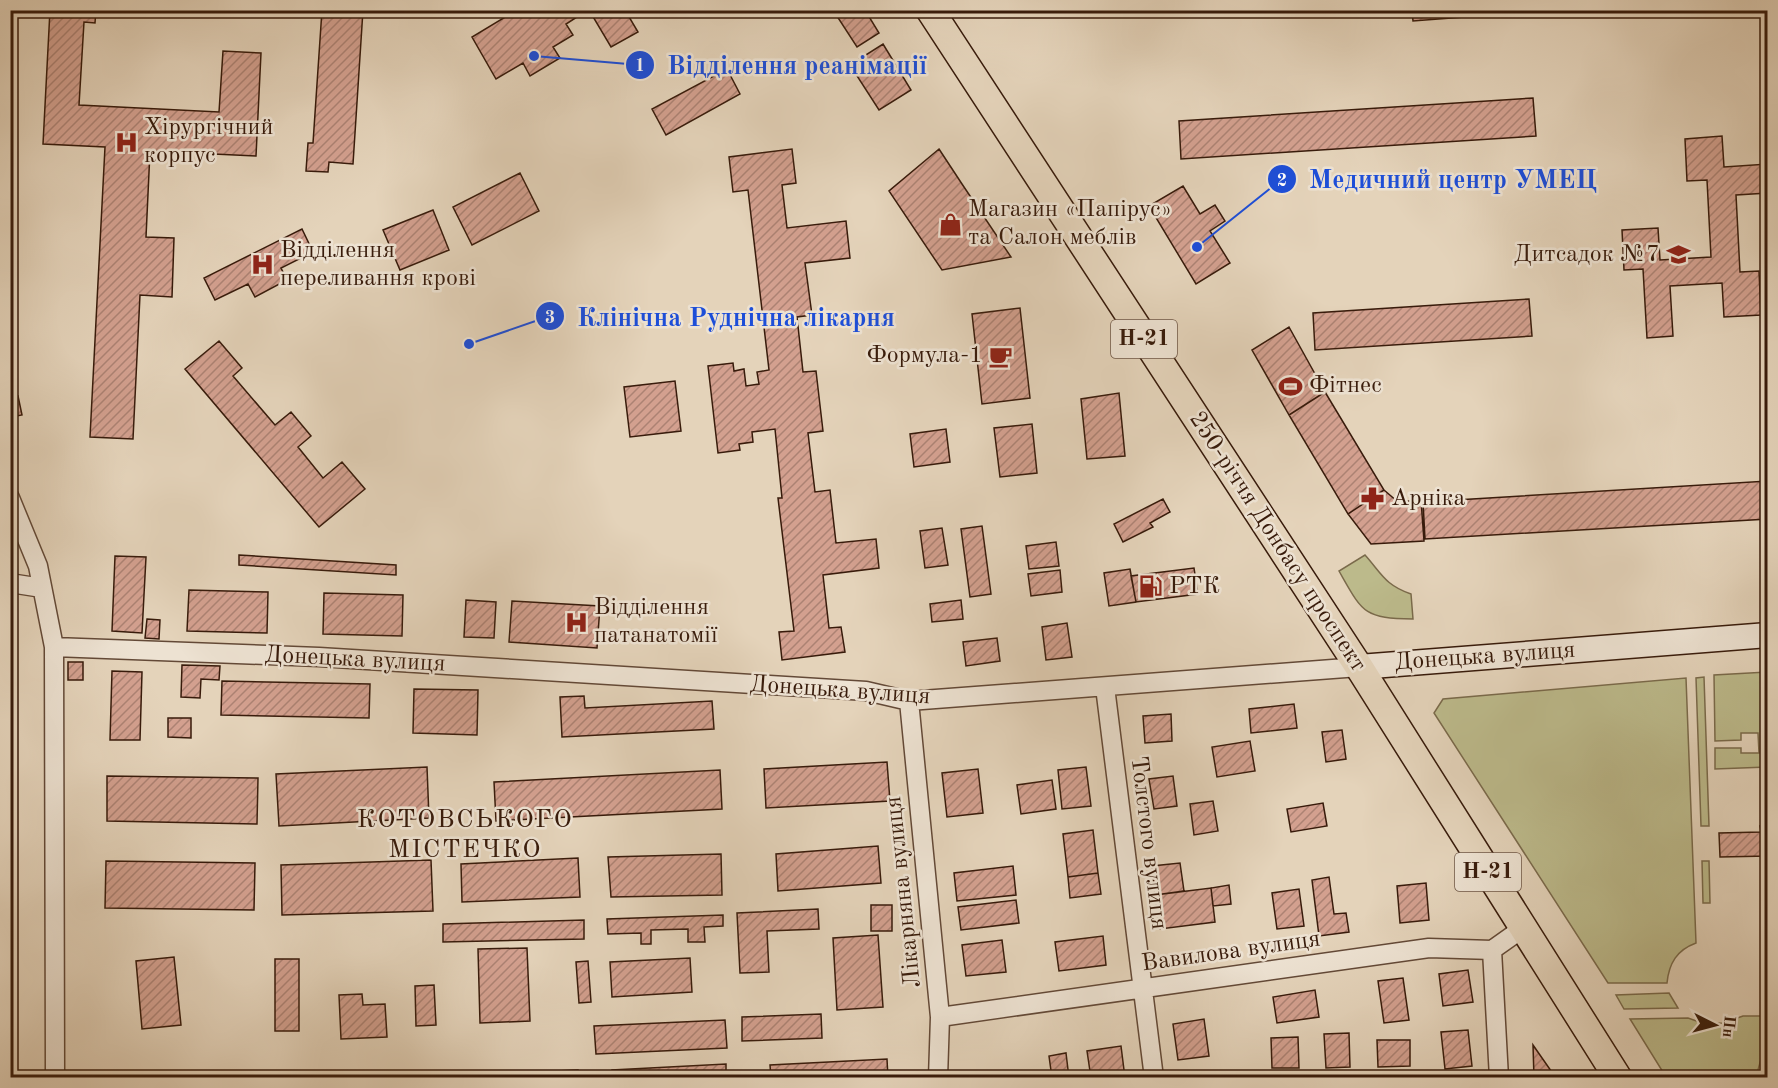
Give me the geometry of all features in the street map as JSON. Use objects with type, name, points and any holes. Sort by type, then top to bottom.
[{"type":"main road","name":"250-річчя Донбасу проспект","points":[[930,10],[1359,667],[1618,1077]]},
{"type":"main road","name":"Донецька вулиця","points":[[1359,667],[1767,635]]},
{"type":"street","points":[[10,498],[38,566],[54,648],[55,1077]]},
{"type":"street","points":[[10,584],[42,588]]},
{"type":"street","name":"Донецька вулиця","points":[[54,648],[319,657],[832,689],[866,692],[909,702],[1359,667]]},
{"type":"street","name":"Толстого вулиця","points":[[1105,687],[1154,1077]]},
{"type":"street","name":"Лікарняна вулиця","points":[[909,702],[940,1017],[938,1077]]},
{"type":"street","points":[[1499,1077],[1492,950],[1523,928]]},
{"type":"street","name":"Вавилова вулиця","points":[[940,1017],[1429,948],[1492,950]]},
{"type":"shaded area","points":[[1365,555],[1390,583],[1411,594],[1413,619],[1374,614],[1366,610],[1354,596],[1339,571]]},
{"type":"shaded area","points":[[1767,672],[1767,767],[1715,769],[1715,748],[1741,748],[1741,753],[1759,753],[1758,733],[1741,733],[1741,740],[1715,741],[1714,675]]},
{"type":"shaded area","points":[[1704,677],[1709,826],[1701,826],[1696,678]]},
{"type":"shaded area","points":[[1686,678],[1696,943],[1684,949],[1675,958],[1667,983],[1608,983],[1434,713],[1443,699]]},
{"type":"shaded area","points":[[1702,861],[1709,861],[1710,903],[1703,903]]},
{"type":"shaded area","points":[[1669,993],[1678,1008],[1624,1009],[1616,995]]},
{"type":"shaded area","points":[[1743,1016],[1767,1016],[1767,1038],[1756,1077],[1666,1077],[1630,1019],[1688,1018],[1705,1024],[1723,1023]]},
{"type":"building","points":[[50,10],[96,10],[95,23],[84,22],[79,105],[219,112],[223,51],[261,53],[256,156],[150,151],[146,237],[174,238],[172,297],[140,295],[133,439],[90,437],[105,147],[43,144]]},
{"type":"building","points":[[322,10],[363,10],[353,164],[329,162],[328,172],[306,171],[308,143],[313,143]]},
{"type":"building","points":[[517,10],[588,10],[566,24],[573,35],[553,47],[560,58],[530,76],[523,63],[496,79],[472,37]]},
{"type":"building","points":[[589,10],[625,10],[638,32],[611,47]]},
{"type":"building","points":[[833,10],[865,10],[879,33],[857,47]]},
{"type":"building","points":[[1412,10],[1477,10],[1477,16],[1413,21]]},
{"type":"building","points":[[883,44],[911,90],[879,110],[850,65]]},
{"type":"building","points":[[727,69],[740,94],[666,135],[652,109]]},
{"type":"building","points":[[1533,98],[1536,136],[1181,159],[1179,121]]},
{"type":"building","points":[[1722,136],[1724,167],[1768,164],[1768,193],[1736,195],[1740,272],[1759,271],[1761,315],[1724,317],[1722,283],[1670,286],[1673,336],[1647,338],[1643,269],[1624,270],[1622,230],[1658,228],[1660,260],[1711,257],[1707,180],[1687,181],[1685,139]]},
{"type":"building","points":[[792,149],[796,183],[782,185],[787,228],[846,221],[850,258],[805,263],[812,315],[797,317],[803,372],[816,371],[823,431],[808,433],[815,492],[830,490],[836,543],[876,539],[879,568],[823,575],[829,628],[841,627],[845,652],[782,660],[779,632],[794,631],[778,498],[782,498],[775,429],[752,432],[753,442],[739,444],[740,450],[718,453],[708,366],[733,363],[734,371],[744,369],[746,386],[759,384],[757,372],[769,370],[748,190],[733,192],[729,157]]},
{"type":"building","name":"Магазин «Папірус» та Салон меблів","points":[[939,149],[1011,257],[942,270],[889,191]]},
{"type":"building","points":[[520,173],[539,211],[472,245],[453,207]]},
{"type":"building","points":[[1183,186],[1200,214],[1215,205],[1225,221],[1210,231],[1230,263],[1196,284],[1149,206]]},
{"type":"building","points":[[433,210],[449,250],[400,270],[383,230]]},
{"type":"building","points":[[302,229],[313,252],[281,268],[287,280],[255,297],[248,284],[215,300],[204,278]]},
{"type":"building","points":[[1529,299],[1532,336],[1315,350],[1313,313]]},
{"type":"building","name":"Формула-1","points":[[1020,308],[1030,398],[982,404],[972,314]]},
{"type":"building","points":[[1289,327],[1325,392],[1289,415],[1252,350]]},
{"type":"building","points":[[219,341],[242,368],[233,376],[275,425],[291,412],[311,436],[298,447],[323,478],[342,462],[365,489],[319,527],[185,369]]},
{"type":"building","points":[[675,381],[681,431],[630,437],[624,387]]},
{"type":"building","points":[[1325,392],[1384,490],[1348,514],[1289,415]]},
{"type":"building","points":[[1119,393],[1125,456],[1087,459],[1081,399]]},
{"type":"building","points":[[18,396],[22,415],[10,417],[10,398]]},
{"type":"building","points":[[1032,424],[1037,473],[1000,477],[994,428]]},
{"type":"building","points":[[946,429],[950,462],[914,467],[910,434]]},
{"type":"building","points":[[1768,481],[1768,519],[1425,539],[1423,502]]},
{"type":"building","points":[[1384,490],[1398,502],[1421,500],[1424,541],[1371,544],[1348,514]]},
{"type":"building","points":[[1163,499],[1170,512],[1150,523],[1153,527],[1123,542],[1114,524]]},
{"type":"building","points":[[982,526],[991,594],[970,597],[961,529]]},
{"type":"building","points":[[942,528],[948,565],[925,568],[920,531]]},
{"type":"building","points":[[1056,542],[1059,566],[1029,569],[1026,546]]},
{"type":"building","points":[[239,555],[396,565],[396,575],[239,565]]},
{"type":"building","points":[[115,556],[146,557],[142,633],[112,631]]},
{"type":"building","points":[[1194,568],[1198,594],[1136,602],[1131,576]]},
{"type":"building","points":[[1130,569],[1136,602],[1109,606],[1104,573]]},
{"type":"building","points":[[1060,570],[1062,592],[1031,596],[1028,574]]},
{"type":"building","points":[[189,590],[268,592],[267,633],[187,631]]},
{"type":"building","points":[[324,593],[403,595],[402,636],[323,634]]},
{"type":"building","points":[[466,600],[496,602],[494,638],[464,637]]},
{"type":"building","points":[[961,600],[963,619],[932,622],[930,604]]},
{"type":"building","points":[[512,601],[600,606],[597,648],[509,642]]},
{"type":"building","points":[[147,619],[160,620],[159,639],[145,638]]},
{"type":"building","points":[[1067,623],[1072,657],[1046,660],[1042,627]]},
{"type":"building","points":[[997,638],[1000,661],[966,666],[963,642]]},
{"type":"building","points":[[68,662],[83,662],[83,680],[68,680]]},
{"type":"building","points":[[182,665],[220,666],[219,680],[201,679],[200,698],[181,697]]},
{"type":"building","points":[[112,671],[142,672],[140,740],[110,740]]},
{"type":"building","points":[[222,681],[370,684],[369,718],[221,715]]},
{"type":"building","points":[[414,689],[478,690],[477,735],[413,733]]},
{"type":"building","points":[[584,696],[585,708],[712,701],[714,729],[562,737],[560,697]]},
{"type":"building","points":[[1294,704],[1297,728],[1251,733],[1249,709]]},
{"type":"building","points":[[1171,714],[1172,741],[1145,743],[1143,716]]},
{"type":"building","points":[[168,718],[191,718],[191,738],[168,737]]},
{"type":"building","points":[[1342,730],[1346,759],[1326,762],[1322,732]]},
{"type":"building","points":[[1250,741],[1255,771],[1217,777],[1212,747]]},
{"type":"building","points":[[887,762],[890,801],[766,808],[764,769]]},
{"type":"building","points":[[427,767],[429,818],[279,826],[276,774]]},
{"type":"building","points":[[1086,767],[1091,806],[1062,809],[1058,770]]},
{"type":"building","points":[[978,769],[983,813],[947,817],[942,773]]},
{"type":"building","points":[[720,770],[722,809],[496,821],[494,782]]},
{"type":"building","points":[[107,776],[258,778],[257,824],[107,821]]},
{"type":"building","points":[[1173,776],[1177,806],[1154,809],[1149,779]]},
{"type":"building","points":[[10,779],[16,779],[16,819],[10,819]]},
{"type":"building","points":[[1052,780],[1056,809],[1021,814],[1017,785]]},
{"type":"building","points":[[1213,801],[1218,831],[1194,835],[1190,804]]},
{"type":"building","points":[[1323,803],[1327,826],[1291,832],[1287,809]]},
{"type":"building","points":[[1760,826],[1768,826],[1768,856],[1720,857],[1719,833],[1761,832]]},
{"type":"building","points":[[1093,830],[1098,873],[1068,877],[1063,834]]},
{"type":"building","points":[[878,846],[881,883],[778,891],[776,854]]},
{"type":"building","points":[[721,854],[722,895],[611,897],[608,857]]},
{"type":"building","points":[[578,858],[580,897],[462,902],[461,864]]},
{"type":"building","points":[[431,860],[433,911],[282,915],[281,865]]},
{"type":"building","points":[[106,861],[255,863],[254,910],[105,908]]},
{"type":"building","points":[[1180,863],[1184,891],[1155,895],[1152,866]]},
{"type":"building","points":[[1013,866],[1016,895],[957,901],[954,873]]},
{"type":"building","points":[[1098,873],[1101,894],[1070,898],[1068,877]]},
{"type":"building","points":[[1329,877],[1334,914],[1346,913],[1349,932],[1319,936],[1312,880]]},
{"type":"building","points":[[1426,883],[1429,920],[1400,923],[1397,886]]},
{"type":"building","points":[[1229,885],[1231,904],[1213,906],[1211,888]]},
{"type":"building","points":[[1211,888],[1215,922],[1160,929],[1155,895]]},
{"type":"building","points":[[1299,889],[1304,926],[1277,929],[1272,893]]},
{"type":"building","points":[[1016,900],[1019,923],[961,930],[958,907]]},
{"type":"building","points":[[871,905],[892,905],[892,931],[871,931]]},
{"type":"building","points":[[818,909],[819,929],[767,931],[769,972],[740,973],[737,913]]},
{"type":"building","points":[[723,915],[723,926],[704,927],[705,942],[688,942],[688,929],[651,930],[651,944],[641,944],[641,933],[608,934],[607,919]]},
{"type":"building","points":[[584,920],[584,939],[443,942],[443,924]]},
{"type":"building","points":[[878,935],[883,1007],[837,1010],[833,938]]},
{"type":"building","points":[[1103,936],[1106,965],[1059,971],[1055,942]]},
{"type":"building","points":[[1002,940],[1006,972],[966,976],[962,945]]},
{"type":"building","points":[[527,948],[530,1021],[480,1023],[478,949]]},
{"type":"building","points":[[174,957],[181,1025],[142,1029],[136,961]]},
{"type":"building","points":[[690,958],[692,992],[612,997],[610,962]]},
{"type":"building","points":[[275,959],[299,959],[299,1031],[275,1031]]},
{"type":"building","points":[[588,961],[591,1002],[579,1003],[576,962]]},
{"type":"building","points":[[1468,970],[1473,1002],[1443,1006],[1439,974]]},
{"type":"building","points":[[1403,978],[1409,1020],[1384,1023],[1378,981]]},
{"type":"building","points":[[434,985],[436,1025],[416,1026],[415,986]]},
{"type":"building","points":[[1315,990],[1319,1017],[1277,1023],[1273,997]]},
{"type":"building","points":[[362,994],[363,1005],[385,1004],[387,1037],[341,1039],[339,995]]},
{"type":"building","points":[[821,1014],[822,1038],[742,1041],[742,1017]]},
{"type":"building","points":[[1204,1019],[1209,1056],[1178,1060],[1173,1024]]},
{"type":"building","points":[[725,1020],[727,1048],[596,1054],[594,1026]]},
{"type":"building","points":[[1468,1030],[1472,1066],[1445,1069],[1441,1032]]},
{"type":"building","points":[[1349,1033],[1350,1067],[1326,1068],[1324,1034]]},
{"type":"building","points":[[1298,1037],[1299,1068],[1272,1068],[1271,1038]]},
{"type":"building","points":[[1377,1040],[1410,1040],[1410,1066],[1378,1067]]},
{"type":"building","points":[[1533,1045],[1556,1078],[1534,1078]]},
{"type":"building","points":[[1121,1046],[1125,1078],[1091,1078],[1087,1051]]},
{"type":"building","points":[[1066,1053],[1069,1078],[1052,1078],[1049,1056]]},
{"type":"building","points":[[887,1059],[888,1078],[771,1078],[770,1065]]},
{"type":"building","points":[[726,1064],[726,1078],[613,1078],[612,1070]]},
{"type":"building","points":[[578,1070],[579,1078],[488,1078],[488,1074]]},
{"type":"building","points":[[329,1073],[329,1078],[283,1078]]},
{"type":"place","name":"Відділення реанімації","points":[[534,56]]},
{"type":"place","name":"Хірургічний корпус","points":[[126,142]]},
{"type":"place","name":"Магазин «Папірус» та Салон меблів","points":[[950,224]]},
{"type":"place","name":"Медичний центр УМЕЦ","points":[[1197,247]]},
{"type":"place","name":"Дитсадок №7","points":[[1678,255]]},
{"type":"place","name":"Відділення переливання крові","points":[[262,265]]},
{"type":"place","name":"Клінічна Руднічна лікарня","points":[[469,344]]},
{"type":"place","name":"Формула-1","points":[[1001,356]]},
{"type":"place","name":"Фітнес","points":[[1291,386]]},
{"type":"place","name":"Арніка","points":[[1373,499]]},
{"type":"place","name":"РТК","points":[[1151,587]]},
{"type":"place","name":"Відділення патанатомії","points":[[576,622]]},
{"type":"district","name":"КОТОВСЬКОГО МІСТЕЧКО","points":[[465,835]]}]
